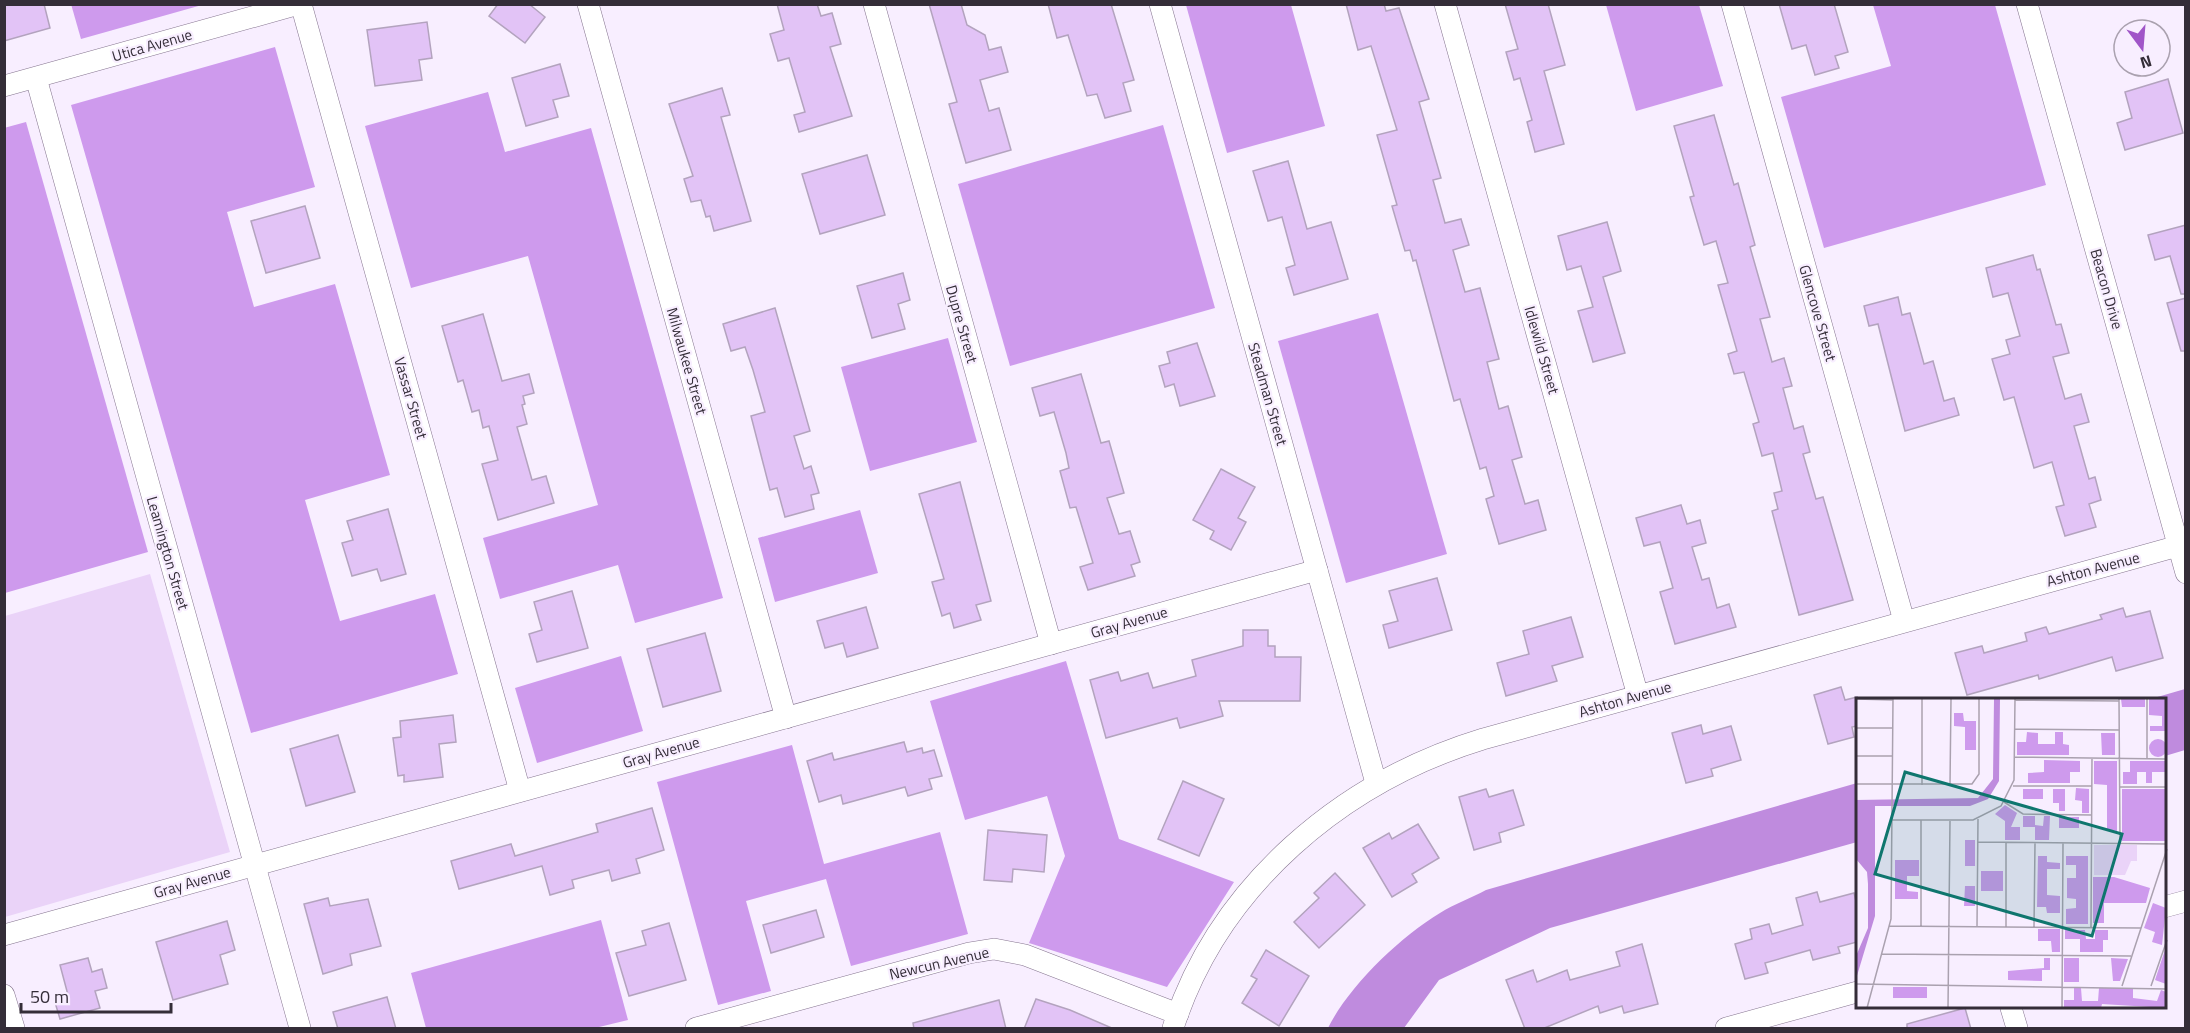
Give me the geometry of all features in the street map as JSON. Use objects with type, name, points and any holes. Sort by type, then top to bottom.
[{"type":"street","name":"Utica Avenue","points":[[4,86],[300,4]]},
{"type":"street","name":"Vassar Street","points":[[300,4],[520,791]]},
{"type":"street","name":"Milwaukee Street","points":[[588,4],[786,718]]},
{"type":"street","name":"Dupre Street","points":[[874,4],[1051,644]]},
{"type":"street","name":"Steadman Street","points":[[1160,4],[1376,783]]},
{"type":"street","name":"Idlewild Street","points":[[1445,4],[1638,696]]},
{"type":"street","name":"Glencove Street","points":[[1732,4],[1904,621]]},
{"type":"street","name":"Beacon Drive","points":[[2027,4],[2186,573]]},
{"type":"street","name":"Leamington Street","points":[[36,78],[300,1029]]},
{"type":"street","name":"Ashton Avenue","points":[[1175,1022],[1216,938],[1254,886],[1275,862],[1323,819],[1376,783],[1452,748],[2178,546]]},
{"type":"street","name":"Gray Avenue","points":[[4,935],[1317,570]]},
{"type":"street","points":[[2166,906],[2186,901]]},
{"type":"street","name":"Newcun Avenue","points":[[696,1029],[969,953],[994,949],[1026,955],[1175,1022]]},
{"type":"street","points":[[1729,1028],[1856,992]]},
{"type":"street","points":[[4,995],[14,1029]]},
{"type":"street","points":[[2011,1009],[2017,1029]]},
{"type":"shaded area","points":[[71,4],[202,4],[202,5],[81,39]]},
{"type":"shaded area","points":[[1186,5],[1291,5],[1325,126],[1227,153]]},
{"type":"shaded area","points":[[1606,5],[1699,5],[1723,86],[1636,111]]},
{"type":"shaded area","points":[[1873,5],[1995,5],[2046,185],[1824,248],[1781,97],[1891,66]]},
{"type":"shaded area","points":[[275,47],[315,187],[227,212],[254,307],[335,284],[390,475],[305,500],[340,621],[435,594],[458,674],[251,733],[71,105]]},
{"type":"shaded area","points":[[488,92],[505,152],[591,128],[723,598],[635,623],[618,565],[500,599],[483,538],[598,505],[528,256],[411,288],[365,126]]},
{"type":"shaded area","points":[[26,122],[148,552],[5,593],[4,128]]},
{"type":"shaded area","points":[[1163,125],[1215,308],[1010,366],[958,184]]},
{"type":"shaded area","points":[[1378,313],[1447,554],[1346,583],[1278,341]]},
{"type":"shaded area","points":[[948,338],[977,442],[870,471],[841,367]]},
{"type":"shaded area","points":[[860,510],[878,573],[775,602],[758,538]]},
{"type":"shaded area","points":[[150,574],[230,852],[5,917],[5,616]]},
{"type":"shaded area","points":[[621,656],[643,731],[537,763],[515,688]]},
{"type":"shaded area","points":[[1066,661],[1119,839],[1234,882],[1167,987],[1029,943],[1065,856],[1047,796],[965,820],[930,701]]},
{"type":"shaded area","points":[[2185,689],[2185,750],[2166,756],[2166,698],[2154,698]]},
{"type":"shaded area","points":[[792,745],[824,864],[940,832],[968,934],[851,966],[826,879],[746,901],[771,991],[718,1005],[657,782]]},
{"type":"shaded area","points":[[1856,783],[1856,842],[1550,928],[1439,980],[1404,1028],[1328,1028],[1349,996],[1392,949],[1424,923],[1486,890]]},
{"type":"shaded area","points":[[601,920],[628,1020],[595,1028],[426,1028],[411,973]]},
{"type":"building","points":[[4,4],[44,4],[50,28],[4,41]]},
{"type":"building","points":[[498,4],[529,4],[545,17],[525,43],[489,16]]},
{"type":"building","points":[[777,4],[817,4],[821,16],[832,13],[841,44],[830,47],[852,116],[799,132],[794,115],[805,112],[789,58],[778,61],[770,34],[784,30]]},
{"type":"building","points":[[929,4],[961,4],[967,25],[985,35],[989,50],[1001,47],[1008,72],[980,80],[989,111],[999,108],[1011,150],[966,163],[949,104],[957,102]]},
{"type":"building","points":[[1048,4],[1111,4],[1134,80],[1123,83],[1131,111],[1105,118],[1097,94],[1087,96],[1068,35],[1057,38]]},
{"type":"building","points":[[1346,4],[1384,4],[1386,11],[1399,8],[1429,99],[1419,102],[1441,178],[1433,180],[1445,223],[1461,219],[1469,245],[1453,250],[1465,292],[1480,288],[1499,359],[1487,362],[1499,409],[1508,406],[1522,457],[1512,460],[1525,504],[1538,500],[1546,530],[1499,544],[1486,499],[1494,496],[1486,467],[1480,469],[1460,399],[1454,401],[1416,260],[1413,261],[1410,250],[1405,251],[1392,206],[1397,205],[1377,135],[1397,130],[1371,46],[1358,50]]},
{"type":"building","points":[[1505,4],[1548,4],[1565,65],[1544,71],[1564,144],[1535,152],[1527,122],[1532,120],[1520,78],[1514,80],[1506,52],[1518,49]]},
{"type":"building","points":[[1779,4],[1834,4],[1848,52],[1835,56],[1839,68],[1815,75],[1806,45],[1792,49]]},
{"type":"building","points":[[427,22],[432,58],[419,60],[422,80],[375,86],[367,30]]},
{"type":"building","points":[[560,64],[569,96],[553,100],[558,117],[526,126],[512,78]]},
{"type":"building","points":[[2168,79],[2183,133],[2125,150],[2117,123],[2132,118],[2125,92]]},
{"type":"building","points":[[722,88],[730,115],[721,117],[751,221],[714,231],[710,216],[706,217],[701,200],[691,202],[684,179],[693,176],[669,104]]},
{"type":"building","points":[[1714,115],[1734,185],[1738,183],[1755,245],[1750,247],[1770,317],[1760,319],[1772,362],[1784,358],[1792,386],[1783,388],[1794,429],[1803,426],[1810,452],[1803,454],[1816,499],[1823,497],[1853,600],[1799,615],[1772,511],[1778,509],[1774,493],[1782,491],[1773,453],[1762,456],[1753,424],[1759,422],[1744,372],[1734,374],[1728,354],[1737,351],[1718,285],[1728,283],[1716,241],[1704,245],[1690,197],[1694,196],[1674,126]]},
{"type":"building","points":[[867,155],[885,215],[820,234],[802,174]]},
{"type":"building","points":[[1288,161],[1307,229],[1331,222],[1348,279],[1294,295],[1286,268],[1295,265],[1282,217],[1268,221],[1253,171]]},
{"type":"building","points":[[305,206],[320,258],[266,273],[251,221]]},
{"type":"building","points":[[1607,222],[1621,271],[1603,277],[1625,353],[1593,362],[1578,311],[1593,307],[1581,266],[1567,270],[1558,236]]},
{"type":"building","points":[[2186,225],[2186,294],[2181,294],[2170,256],[2155,260],[2148,235]]},
{"type":"building","points":[[2033,255],[2037,270],[2040,269],[2056,325],[2061,324],[2069,353],[2053,357],[2065,399],[2081,394],[2089,422],[2074,426],[2089,479],[2095,477],[2101,500],[2089,504],[2096,527],[2065,536],[2056,507],[2064,505],[2052,462],[2034,468],[2014,397],[2004,400],[1992,359],[2010,354],[2006,340],[2020,336],[2008,293],[1993,297],[1986,268]]},
{"type":"building","points":[[903,273],[910,300],[898,304],[905,329],[872,338],[857,286]]},
{"type":"building","points":[[1898,297],[1902,315],[1910,313],[1924,364],[1933,361],[1944,401],[1954,398],[1959,415],[1905,431],[1878,324],[1869,326],[1864,306]]},
{"type":"building","points":[[2186,298],[2186,351],[2181,351],[2167,303]]},
{"type":"building","points":[[775,308],[810,431],[794,436],[804,469],[811,466],[819,493],[811,495],[814,509],[785,517],[777,488],[770,490],[751,416],[765,412],[753,370],[745,347],[731,351],[723,324]]},
{"type":"building","points":[[483,314],[502,381],[529,374],[534,393],[523,396],[525,404],[522,405],[527,424],[517,427],[532,480],[546,476],[554,503],[498,520],[482,464],[498,460],[489,426],[483,428],[479,410],[472,412],[463,380],[458,382],[442,326]]},
{"type":"building","points":[[1197,343],[1215,396],[1180,406],[1174,384],[1165,387],[1159,366],[1170,363],[1167,352]]},
{"type":"building","points":[[1081,374],[1101,443],[1109,441],[1124,493],[1107,498],[1119,534],[1130,531],[1140,562],[1131,565],[1135,576],[1088,590],[1080,567],[1093,563],[1076,507],[1070,508],[1060,471],[1069,468],[1066,453],[1054,412],[1040,416],[1032,388]]},
{"type":"building","points":[[1221,469],[1255,487],[1238,518],[1246,522],[1231,550],[1210,539],[1214,531],[1193,520]]},
{"type":"building","points":[[960,482],[991,601],[976,605],[981,620],[954,628],[950,613],[942,616],[932,582],[944,579],[919,494]]},
{"type":"building","points":[[1681,505],[1687,524],[1700,520],[1706,543],[1692,547],[1702,580],[1709,578],[1717,608],[1729,604],[1736,627],[1675,644],[1660,592],[1673,588],[1660,542],[1644,546],[1636,518]]},
{"type":"building","points":[[388,509],[406,574],[381,581],[377,569],[352,576],[342,543],[353,540],[347,521]]},
{"type":"building","points":[[1437,578],[1452,630],[1389,648],[1383,625],[1398,621],[1389,591]]},
{"type":"building","points":[[572,591],[588,648],[537,662],[529,634],[542,630],[534,602]]},
{"type":"building","points":[[866,607],[878,648],[847,657],[843,643],[825,648],[817,621]]},
{"type":"building","points":[[2123,608],[2126,617],[2150,611],[2163,658],[2116,671],[2112,657],[2039,679],[2038,675],[1967,695],[1955,653],[1982,646],[1984,653],[2027,641],[2025,633],[2046,627],[2049,634],[2102,619],[2100,615]]},
{"type":"building","points":[[1571,617],[1583,657],[1552,666],[1557,681],[1506,696],[1497,663],[1529,654],[1523,631]]},
{"type":"building","points":[[1243,630],[1268,630],[1268,646],[1275,646],[1275,657],[1301,657],[1300,701],[1219,701],[1223,716],[1180,728],[1177,718],[1106,738],[1090,680],[1118,672],[1121,681],[1148,673],[1153,688],[1196,676],[1192,660],[1243,646]]},
{"type":"building","points":[[705,633],[721,691],[663,707],[647,649]]},
{"type":"building","points":[[1841,687],[1845,700],[1857,697],[1856,726],[1852,727],[1854,737],[1828,744],[1814,695]]},
{"type":"building","points":[[453,715],[456,742],[439,744],[443,777],[404,782],[404,775],[398,776],[393,738],[401,737],[400,721]]},
{"type":"building","points":[[1701,725],[1703,734],[1731,726],[1741,760],[1711,769],[1713,776],[1686,783],[1672,733]]},
{"type":"building","points":[[338,735],[355,792],[306,806],[290,749]]},
{"type":"building","points":[[904,742],[907,752],[922,748],[923,753],[934,750],[942,776],[929,779],[932,789],[908,796],[905,787],[843,804],[841,795],[819,802],[807,761],[832,753],[834,760]]},
{"type":"building","points":[[1183,781],[1224,799],[1199,856],[1158,839]]},
{"type":"building","points":[[1486,789],[1489,797],[1513,790],[1524,825],[1499,833],[1501,842],[1474,850],[1459,797]]},
{"type":"building","points":[[652,808],[664,850],[636,859],[640,873],[612,881],[609,870],[572,880],[574,888],[550,895],[542,866],[459,889],[451,861],[511,844],[515,856],[598,832],[596,824]]},
{"type":"building","points":[[1418,824],[1439,858],[1412,874],[1417,882],[1392,897],[1363,848],[1389,833],[1392,839]]},
{"type":"building","points":[[988,830],[1047,835],[1044,872],[1013,869],[1012,882],[984,880]]},
{"type":"building","points":[[1335,873],[1365,905],[1319,948],[1294,922],[1319,898],[1314,893]]},
{"type":"building","points":[[1817,892],[1820,902],[1854,893],[1856,942],[1838,947],[1840,953],[1813,960],[1810,950],[1765,963],[1768,973],[1745,979],[1735,944],[1752,939],[1750,929],[1769,924],[1772,934],[1803,925],[1796,898]]},
{"type":"building","points":[[328,898],[330,906],[368,899],[381,946],[350,954],[352,965],[323,974],[304,904]]},
{"type":"building","points":[[816,910],[824,937],[771,953],[763,925]]},
{"type":"building","points":[[227,921],[235,950],[220,955],[228,984],[173,1000],[156,942]]},
{"type":"building","points":[[669,923],[686,980],[629,996],[616,953],[646,945],[642,931]]},
{"type":"building","points":[[1642,944],[1658,1004],[1624,1013],[1622,1006],[1600,1013],[1598,1006],[1542,1029],[1525,1029],[1506,980],[1533,970],[1537,982],[1567,970],[1570,980],[1620,966],[1616,952]]},
{"type":"building","points":[[1266,950],[1309,976],[1279,1026],[1242,1003],[1257,979],[1251,976]]},
{"type":"building","points":[[88,958],[92,972],[102,969],[107,988],[95,991],[100,1008],[60,1019],[54,999],[68,995],[60,965]]},
{"type":"building","points":[[387,997],[396,1029],[338,1029],[333,1012]]},
{"type":"building","points":[[1036,999],[1070,1010],[1114,1029],[1024,1029]]},
{"type":"building","points":[[999,1000],[1006,1029],[914,1029],[913,1023]]},
{"type":"building","points":[[1965,1009],[1971,1029],[1907,1029],[1907,1024]]}]
